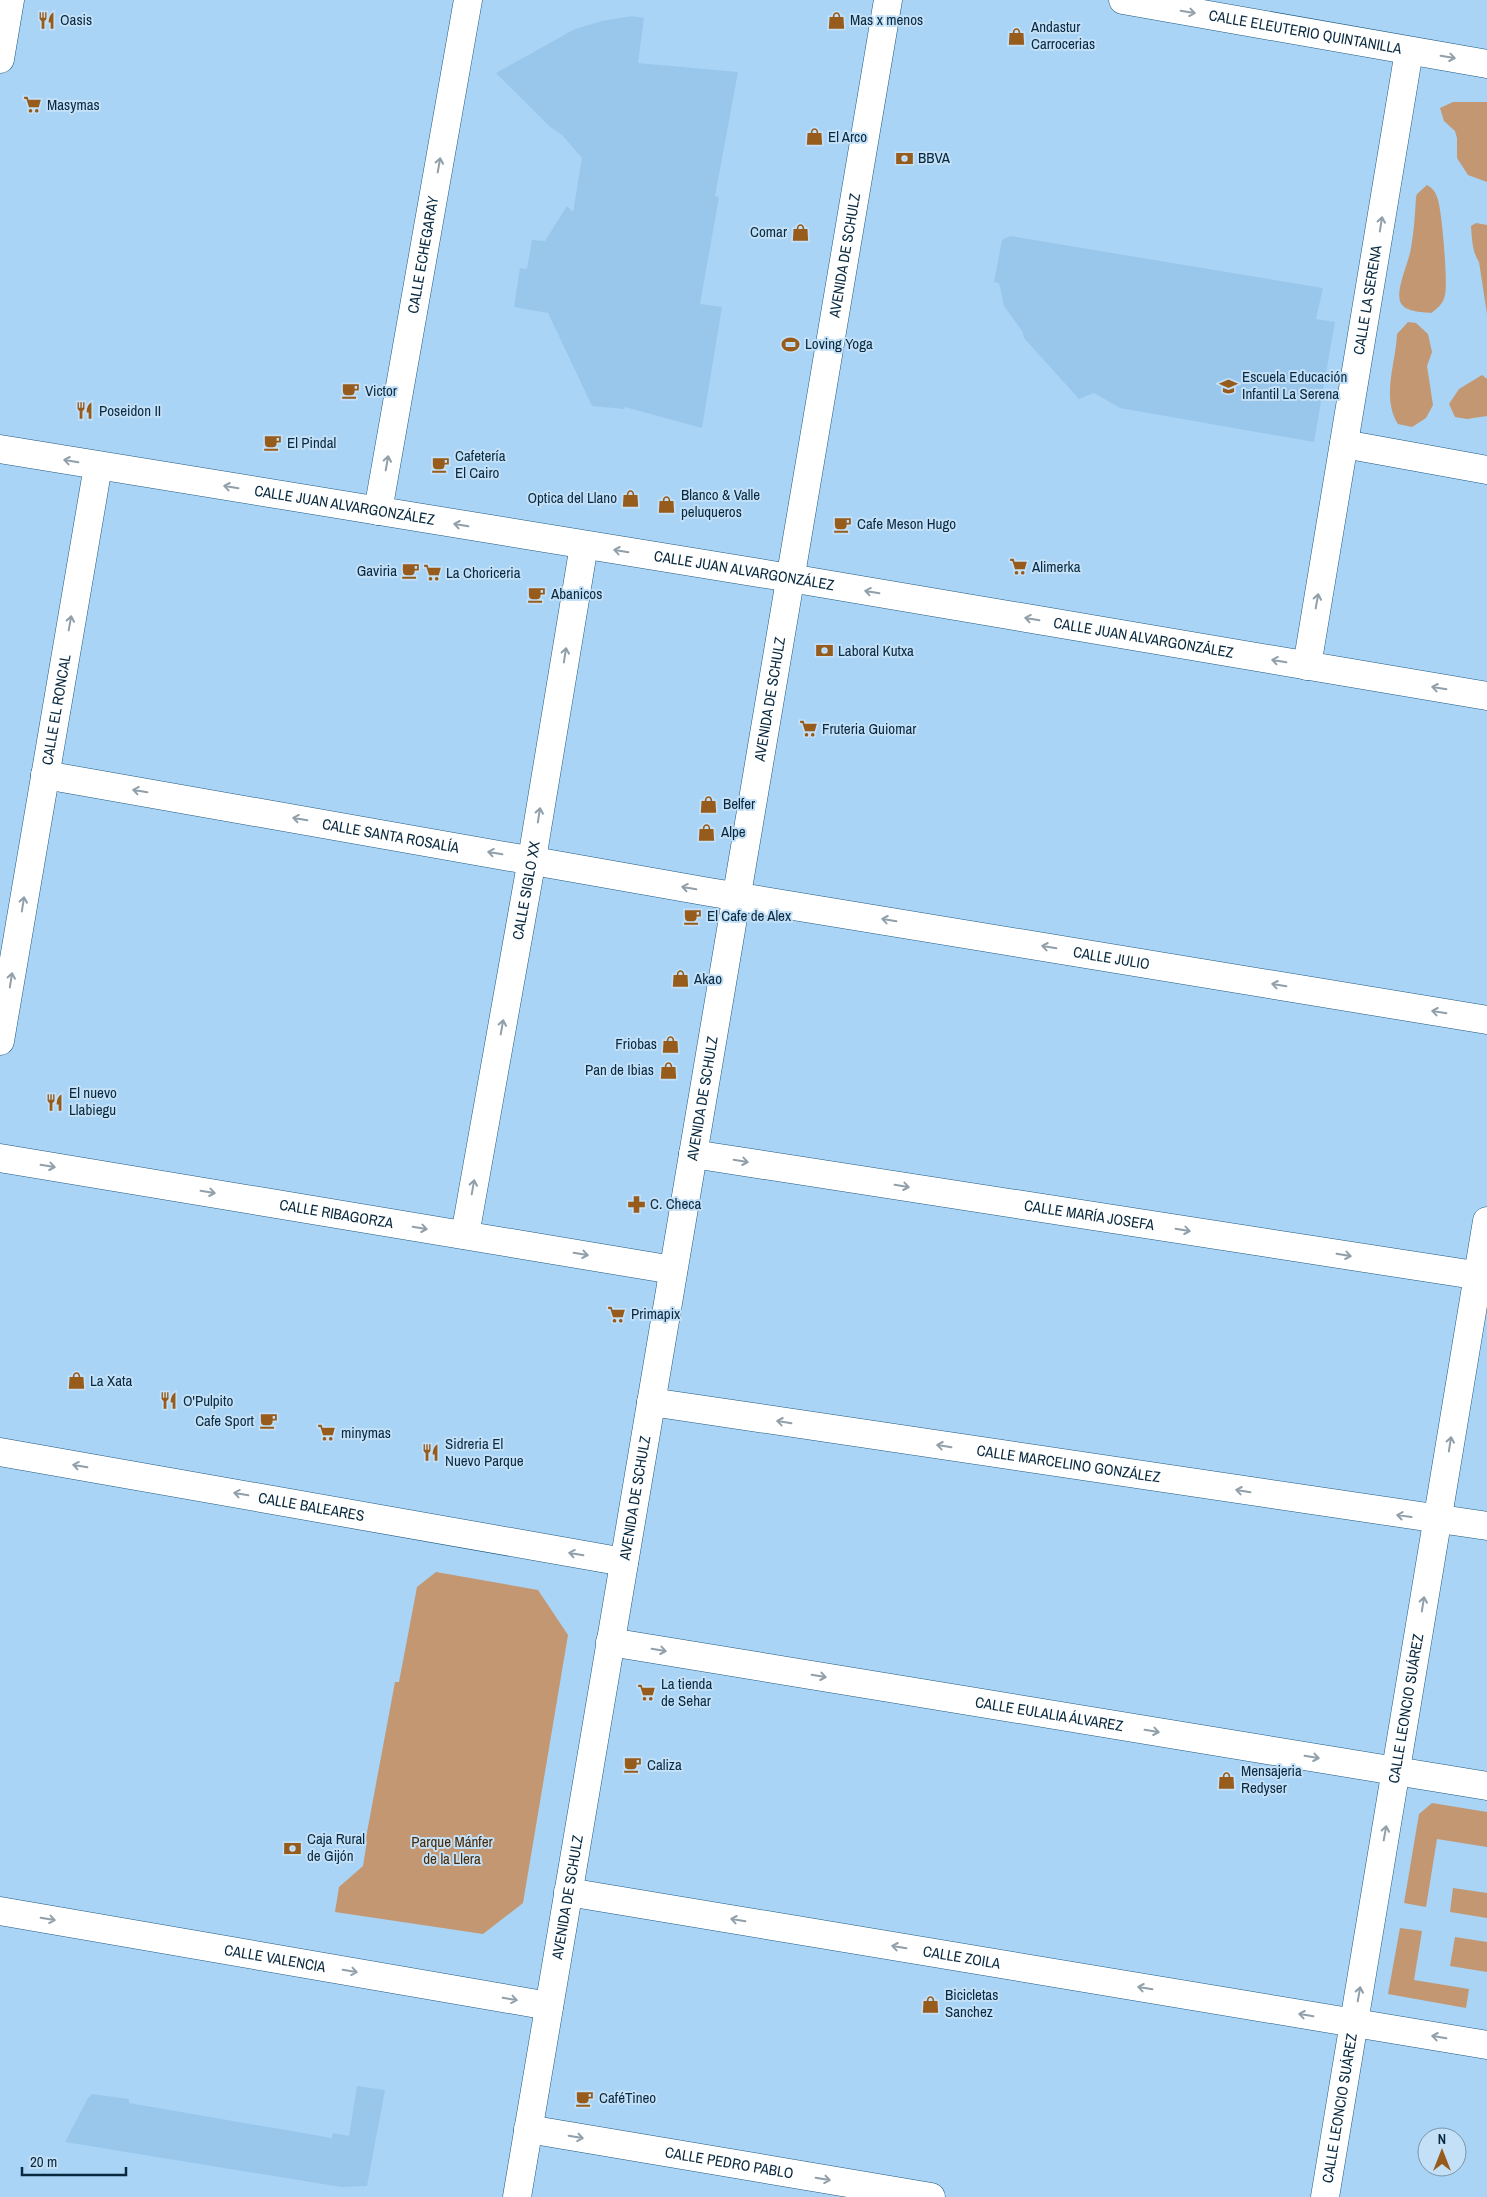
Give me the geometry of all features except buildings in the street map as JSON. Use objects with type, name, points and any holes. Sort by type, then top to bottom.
[{"type":"street","points":[[0,59],[10,0]]},
{"type":"street","name":"CALLE ECHEGARAY","points":[[378,511],[468,0]]},
{"type":"street","name":"AVENIDA DE SCHULZ","points":[[517,2197],[888,0]]},
{"type":"street","name":"CALLE ELEUTERIO QUINTANILLA","points":[[1123,0],[1487,64]]},
{"type":"street","name":"CALLE LA SERENA","points":[[1307,666],[1410,51]]},
{"type":"street","points":[[1344,444],[1487,470]]},
{"type":"street","name":"CALLE JUAN ALVARGONZÁLEZ","points":[[0,449],[790,578],[1487,696]]},
{"type":"street","name":"CALLE EL RONCAL","points":[[0,1041],[8,951],[45,775],[98,466]]},
{"type":"street","name":"CALLE SIGLO XX","points":[[465,1235],[532,859],[584,545]]},
{"type":"street","name":"CALLE SANTA ROSALÍA","points":[[45,775],[737,896]]},
{"type":"street","name":"CALLE JULIO","points":[[737,896],[1487,1020]]},
{"type":"street","name":"CALLE MARÍA JOSEFA","points":[[693,1154],[1482,1276]]},
{"type":"street","name":"CALLE RIBAGORZA","points":[[0,1158],[674,1270]]},
{"type":"street","name":"CALLE LEONCIO SUÁREZ","points":[[1325,2197],[1437,1520],[1482,1276],[1487,1221]]},
{"type":"street","name":"CALLE MARCELINO GONZÁLEZ","points":[[651,1402],[1487,1526]]},
{"type":"street","name":"CALLE BALEARES","points":[[0,1452],[624,1562]]},
{"type":"street","name":"CALLE EULALIA ÁLVAREZ","points":[[610,1642],[1487,1786]]},
{"type":"street","name":"CALLE ZOILA","points":[[568,1892],[1487,2045]]},
{"type":"street","name":"CALLE VALENCIA","points":[[0,1911],[549,2006]]},
{"type":"street","name":"CALLE PEDRO PABLO","points":[[528,2129],[931,2197]]},
{"type":"shaded area","points":[[632,16],[644,18],[638,63],[738,72],[715,196],[719,197],[700,304],[722,307],[702,428],[625,407],[624,409],[592,406],[548,313],[514,307],[520,268],[527,269],[532,240],[545,241],[567,206],[573,212],[582,158],[562,135],[549,126],[496,73],[575,29],[602,21]]},
{"type":"shaded area","points":[[1010,236],[1323,288],[1316,319],[1335,322],[1314,442],[1120,408],[1094,393],[1079,399],[1024,338],[1022,331],[1004,306],[999,283],[994,282],[1002,240]]},
{"type":"shaded area","points":[[357,2086],[385,2090],[367,2186],[341,2187],[65,2142],[88,2098],[92,2094],[129,2099],[129,2103],[332,2138],[333,2133],[349,2136]]},
{"type":"green space","points":[[1453,102],[1487,102],[1487,182],[1468,175],[1457,158],[1455,131],[1444,121],[1440,108]]},
{"type":"green space","points":[[1427,185],[1434,191],[1439,204],[1446,276],[1444,298],[1440,306],[1431,313],[1413,311],[1405,307],[1402,305],[1399,296],[1401,282],[1410,254],[1416,197]]},
{"type":"green space","points":[[1476,223],[1487,225],[1487,314],[1479,262],[1472,240],[1471,226]]},
{"type":"green space","points":[[1408,322],[1416,323],[1428,334],[1432,352],[1427,366],[1433,405],[1426,418],[1412,427],[1398,424],[1393,414],[1390,391],[1397,334]]},
{"type":"green space","points":[[1482,375],[1487,379],[1487,416],[1467,419],[1455,417],[1449,404],[1459,389]]},
{"type":"green space","name":"Parque Mánfer de la Llera","points":[[436,1572],[538,1590],[568,1635],[523,1903],[483,1934],[335,1912],[339,1887],[363,1866],[367,1841],[365,1843],[395,1682],[399,1682],[417,1587]]},
{"type":"green space","points":[[1432,1803],[1487,1812],[1487,1847],[1437,1839],[1426,1907],[1404,1903],[1419,1814]]},
{"type":"green space","points":[[1453,1888],[1487,1893],[1487,1918],[1450,1912]]},
{"type":"green space","points":[[1400,1928],[1422,1931],[1414,1980],[1469,1989],[1466,2008],[1388,1994]]},
{"type":"green space","points":[[1455,1937],[1487,1942],[1487,1972],[1450,1966]]},
{"type":"place","name":"Oasis","points":[[46,20]]},
{"type":"place","name":"Mas x menos","points":[[836,20]]},
{"type":"place","name":"Andastur Carrocerias","points":[[1017,36]]},
{"type":"place","name":"Masymas","points":[[33,105]]},
{"type":"place","name":"El Arco","points":[[814,137]]},
{"type":"place","name":"BBVA","points":[[904,158]]},
{"type":"place","name":"Comar","points":[[801,232]]},
{"type":"place","name":"Loving Yoga","points":[[791,344]]},
{"type":"place","name":"Escuela Educación Infantil La Serena","points":[[1228,386]]},
{"type":"place","name":"Victor","points":[[351,391]]},
{"type":"place","name":"Poseidon II","points":[[85,411]]},
{"type":"place","name":"El Pindal","points":[[273,443]]},
{"type":"place","name":"Cafetería El Cairo","points":[[441,465]]},
{"type":"place","name":"Optica del Llano","points":[[631,498]]},
{"type":"place","name":"Blanco & Valle peluqueros","points":[[667,504]]},
{"type":"place","name":"Cafe Meson Hugo","points":[[843,524]]},
{"type":"place","name":"Alimerka","points":[[1018,567]]},
{"type":"place","name":"Gaviria","points":[[411,571]]},
{"type":"place","name":"La Choriceria","points":[[432,573]]},
{"type":"place","name":"Abanicos","points":[[537,594]]},
{"type":"place","name":"Laboral Kutxa","points":[[824,651]]},
{"type":"place","name":"Fruteria Guiomar","points":[[808,729]]},
{"type":"place","name":"Belfer","points":[[709,804]]},
{"type":"place","name":"Alpe","points":[[707,832]]},
{"type":"place","name":"El Cafe de Alex","points":[[693,916]]},
{"type":"place","name":"Akao","points":[[680,979]]},
{"type":"place","name":"Friobas","points":[[671,1044]]},
{"type":"place","name":"Pan de Ibias","points":[[668,1070]]},
{"type":"place","name":"El nuevo Llabiegu","points":[[55,1102]]},
{"type":"place","name":"C. Checa","points":[[636,1204]]},
{"type":"place","name":"Primapix","points":[[617,1314]]},
{"type":"place","name":"La Xata","points":[[76,1381]]},
{"type":"place","name":"O'Pulpito","points":[[169,1401]]},
{"type":"place","name":"Cafe Sport","points":[[268,1421]]},
{"type":"place","name":"minymas","points":[[327,1433]]},
{"type":"place","name":"Sidreria El Nuevo Parque","points":[[431,1453]]},
{"type":"place","name":"La tienda de Sehar","points":[[647,1693]]},
{"type":"place","name":"Caliza","points":[[633,1765]]},
{"type":"place","name":"Mensajeria Redyser","points":[[1227,1780]]},
{"type":"place","name":"Caja Rural de Gijón","points":[[293,1848]]},
{"type":"place","name":"Bicicletas Sanchez","points":[[931,2004]]},
{"type":"place","name":"CaféTineo","points":[[585,2098]]}]
